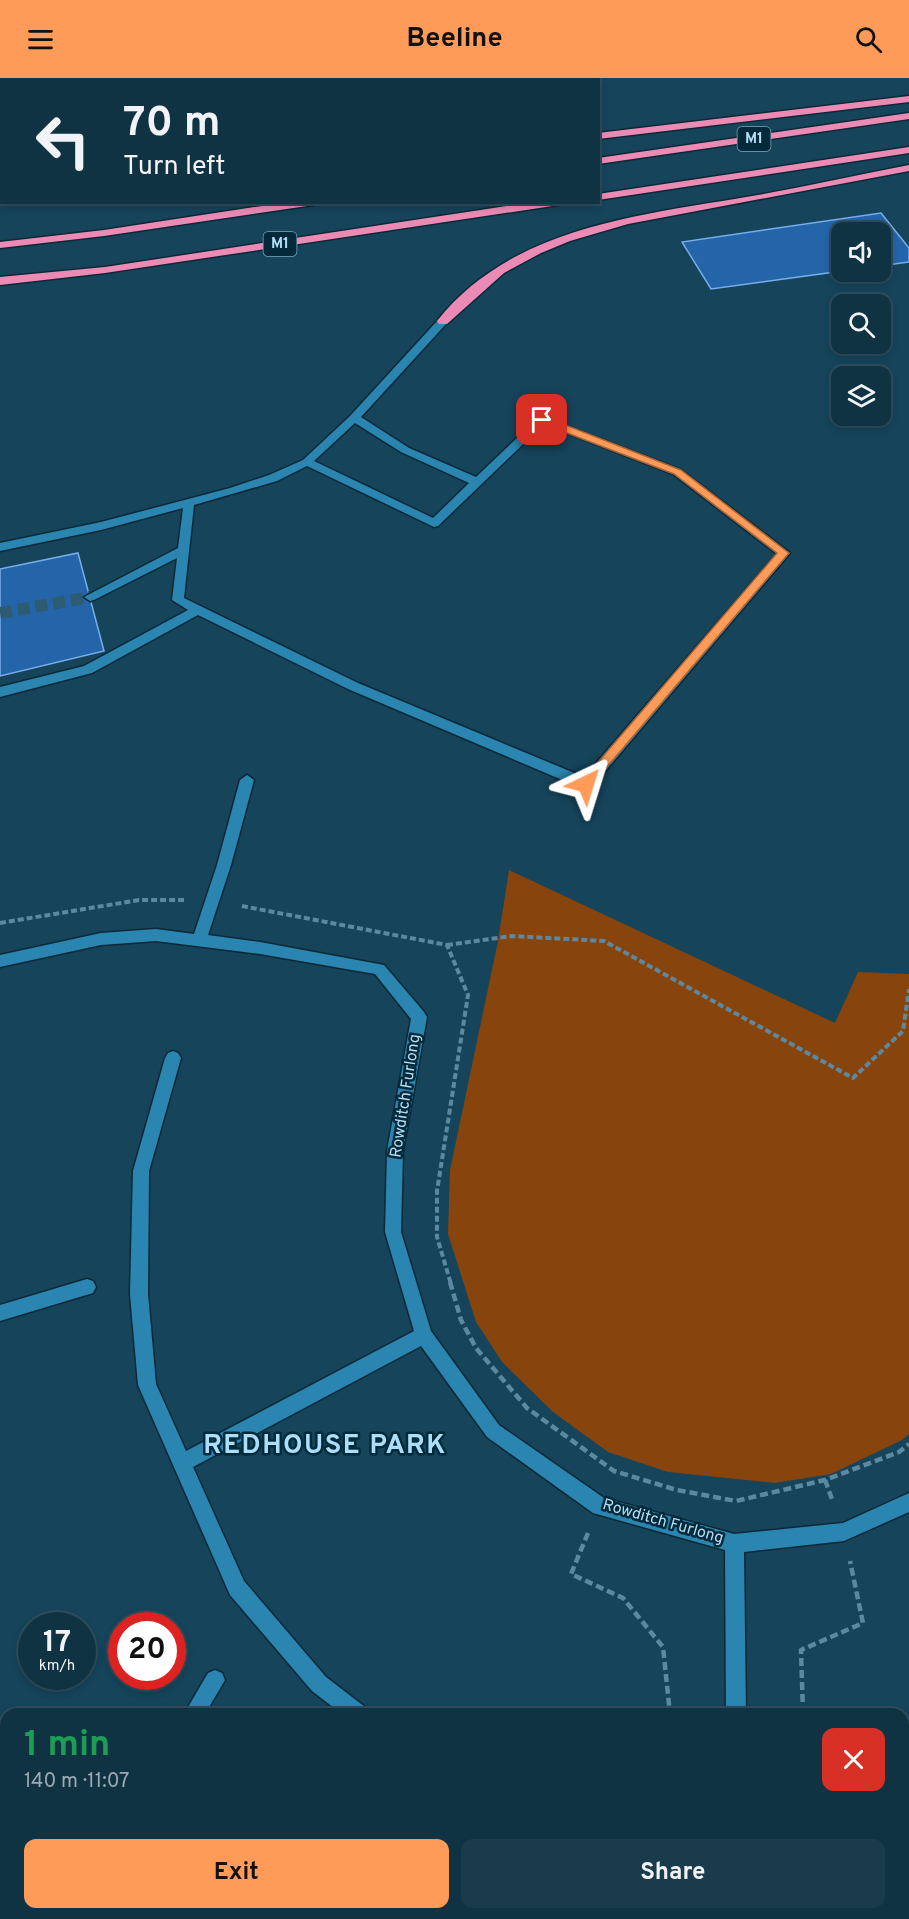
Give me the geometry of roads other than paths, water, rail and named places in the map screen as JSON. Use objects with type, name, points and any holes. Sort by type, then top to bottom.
[{"type":"highway","points":[[600,136],[909,99]]},
{"type":"highway","name":"M1","points":[[600,161],[909,116]]},
{"type":"highway","name":"M1","points":[[600,196],[909,150]]},
{"type":"highway","points":[[443,321],[477,288],[504,268],[537,251],[586,232],[675,212],[909,168]]},
{"type":"highway","name":"M1","points":[[0,245],[104,233],[300,204]]},
{"type":"highway","name":"M1","points":[[0,281],[117,268],[546,204]]},
{"type":"street","points":[[0,547],[101,526],[189,503],[254,484],[307,462],[354,418],[443,321]]},
{"type":"street","points":[[354,418],[405,450],[475,481]]},
{"type":"street","points":[[189,503],[177,600],[353,686],[586,784],[784,553],[677,472],[542,420],[475,481],[434,523],[307,462]]},
{"type":"street","points":[[90,597],[183,550]]},
{"type":"street","points":[[0,692],[88,670],[198,610]]},
{"type":"street","points":[[199,941],[224,865],[247,780]]},
{"type":"street","name":"Rowditch Furlong","points":[[0,961],[101,939],[156,935],[260,948],[379,969],[419,1017],[395,1151],[393,1232],[424,1335],[493,1431],[600,1506],[734,1543],[844,1532],[909,1502]]},
{"type":"street","points":[[173,1058],[141,1171],[138,1294],[147,1385],[237,1588],[320,1684],[350,1708]]},
{"type":"street","points":[[0,1313],[87,1287]]},
{"type":"street","points":[[183,1462],[424,1335]]},
{"type":"street","points":[[734,1543],[736,1708]]},
{"type":"street","points":[[198,1708],[215,1680]]},
{"type":"tunnel","points":[[0,613],[90,597]]},
{"type":"district","name":"REDHOUSE PARK","points":[[325,1446]]}]
